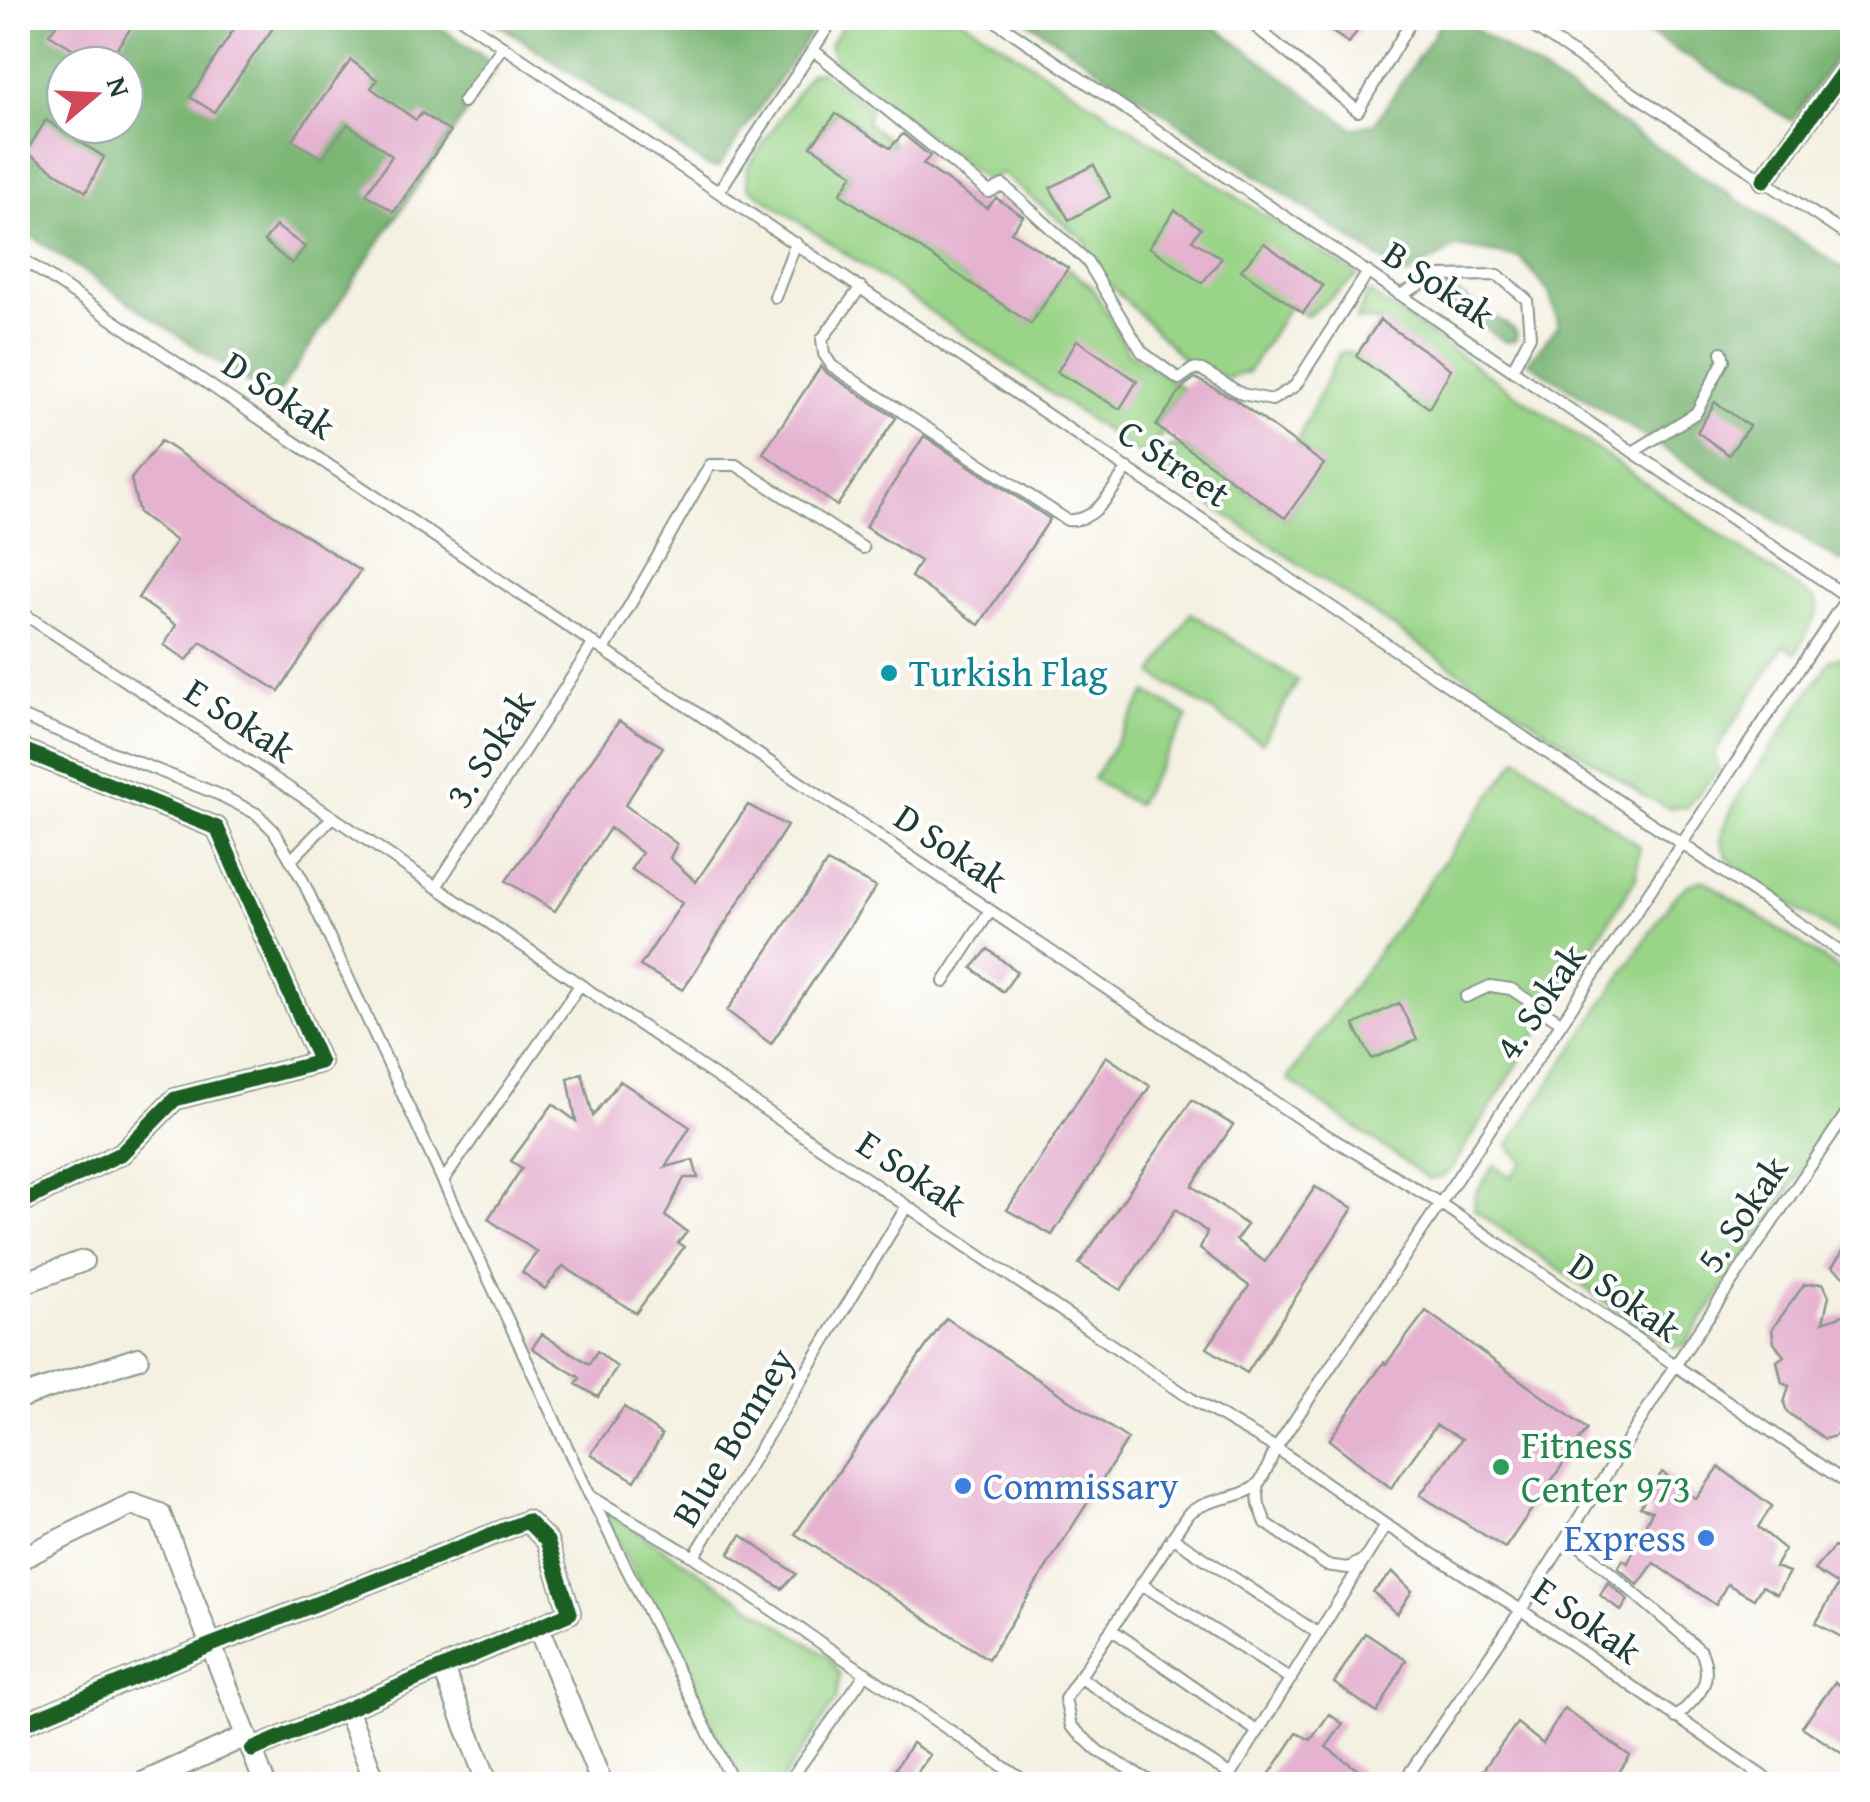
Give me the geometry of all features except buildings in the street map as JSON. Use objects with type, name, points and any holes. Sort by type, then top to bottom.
[{"type":"street","points":[[1764,180],[1852,60]]},
{"type":"street","points":[[18,748],[217,828],[320,1062],[174,1100],[122,1153],[18,1204]]},
{"type":"street","points":[[18,1285],[83,1261]]},
{"type":"street","points":[[18,1398],[138,1358]]},
{"type":"street","points":[[18,1560],[132,1504],[160,1514],[265,1784]]},
{"type":"street","points":[[18,1726],[526,1521],[547,1540],[570,1613],[347,1709],[140,1784]]},
{"type":"street","points":[[538,1627],[602,1784]]},
{"type":"street","points":[[444,1668],[488,1784]]},
{"type":"street","points":[[347,1709],[376,1784]]},
{"type":"lane","name":"C Street","points":[[461,18],[1852,959]]},
{"type":"lane","points":[[718,191],[834,18]]},
{"type":"lane","name":"B Sokak","points":[[991,18],[1851,596]]},
{"type":"lane","points":[[1245,18],[1358,110],[1413,18]]},
{"type":"lane","points":[[1520,18],[1852,239]]},
{"type":"lane","points":[[463,102],[503,46]]},
{"type":"lane","points":[[813,50],[989,192],[1003,185],[1087,261],[1142,352],[1180,378],[1194,369],[1202,370],[1242,394],[1272,400],[1295,386],[1368,272]]},
{"type":"lane","points":[[775,297],[796,243]]},
{"type":"lane","name":"D Sokak","points":[[18,256],[1303,1121],[1441,1204],[1852,1487]]},
{"type":"lane","points":[[1402,294],[1436,276],[1498,275],[1527,300],[1530,336],[1512,370]]},
{"type":"lane","points":[[861,288],[822,339],[824,354],[832,366],[1066,520],[1077,522],[1093,514],[1128,468]]},
{"type":"lane","points":[[1633,452],[1696,413],[1724,360],[1722,352]]},
{"type":"lane","name":"3. Sokak","points":[[436,887],[599,646],[710,464],[736,465],[863,548]]},
{"type":"lane","name":"4. Sokak","points":[[1258,1484],[1276,1448],[1851,596]]},
{"type":"lane","name":"E Sokak","points":[[18,610],[332,817],[1190,1398],[1276,1448],[1386,1525],[1521,1610],[1774,1784]]},
{"type":"lane","points":[[18,715],[220,795],[257,814],[274,831],[292,859],[590,1496],[734,1784]]},
{"type":"lane","points":[[292,859],[332,817]]},
{"type":"lane","points":[[944,982],[990,911]]},
{"type":"lane","points":[[443,1180],[580,984]]},
{"type":"lane","points":[[1466,997],[1490,986],[1511,989],[1562,1023]]},
{"type":"lane","name":"5. Sokak","points":[[1402,1784],[1521,1610],[1674,1368],[1852,1105]]},
{"type":"lane","name":"Blue Bonney","points":[[908,1206],[694,1558],[1029,1784]]},
{"type":"lane","points":[[1155,1784],[1098,1751],[1071,1726],[1064,1700],[1188,1514],[1202,1502],[1234,1495],[1258,1484],[1259,1505],[1266,1523],[1326,1566],[1348,1568],[1366,1559]]},
{"type":"lane","points":[[590,1496],[694,1558]]},
{"type":"lane","points":[[1079,1677],[1228,1780],[1386,1525]]},
{"type":"lane","points":[[1568,1536],[1700,1651],[1708,1669],[1702,1690],[1676,1718]]},
{"type":"lane","points":[[1172,1537],[1319,1634]]},
{"type":"lane","points":[[1141,1584],[1291,1679]]},
{"type":"lane","points":[[1111,1629],[1258,1732]]},
{"type":"lane","points":[[787,1784],[866,1673]]},
{"type":"green space","points":[[18,18],[427,18],[497,66],[274,400],[18,227]]},
{"type":"green space","points":[[490,18],[821,18],[718,168],[709,167]]},
{"type":"green space","points":[[848,18],[961,18],[1358,276],[1307,316],[1290,305],[1248,372],[1229,378],[1193,369],[1083,257],[1088,243],[1001,173],[987,182],[836,63],[829,45]]},
{"type":"green space","points":[[1023,18],[1209,18],[1207,21],[1354,129],[1375,123],[1444,18],[1458,18],[1852,274],[1852,545],[1841,562],[1528,362],[1559,325],[1549,293],[1521,258],[1457,247],[1406,276]]},
{"type":"green space","points":[[1624,18],[1852,18],[1852,33],[1792,121]]},
{"type":"green space","points":[[820,72],[870,106],[866,122],[894,144],[884,154],[867,134],[837,111],[811,146],[853,174],[840,193],[1031,323],[1068,268],[1092,287],[1129,353],[1183,388],[1156,425],[1165,432],[1141,455],[748,187],[747,168],[810,73]]},
{"type":"green space","points":[[1451,290],[1514,329],[1515,340],[1505,342],[1437,294]]},
{"type":"green space","points":[[1368,292],[1815,600],[1819,610],[1796,653],[1784,645],[1714,754],[1719,769],[1687,807],[1669,808],[1643,795],[1152,462],[1173,445],[1183,446],[1285,518],[1323,464],[1296,443],[1339,354],[1347,351],[1356,356],[1380,321],[1356,320]]},
{"type":"green space","points":[[1191,613],[1298,681],[1262,743],[1153,674]]},
{"type":"green space","points":[[1852,653],[1852,944],[1750,879],[1727,857],[1721,843],[1723,828],[1738,797],[1831,660]]},
{"type":"green space","points":[[1147,692],[1188,717],[1136,805],[1093,779]]},
{"type":"green space","points":[[1518,758],[1640,847],[1636,878],[1450,1171],[1429,1179],[1287,1079]]},
{"type":"green space","points":[[1704,880],[1852,978],[1852,1097],[1685,1345],[1676,1347],[1664,1343],[1474,1210],[1475,1194],[1494,1165],[1511,1177],[1524,1162],[1508,1146],[1673,898],[1688,885]]},
{"type":"green space","points":[[600,1507],[829,1657],[840,1675],[836,1700],[780,1784],[742,1784]]},
{"type":"cycle path","points":[[1764,180],[1852,60]]},
{"type":"cycle path","points":[[18,748],[217,828],[320,1062],[175,1099],[122,1153],[18,1204]]},
{"type":"cycle path","points":[[18,1726],[211,1645],[527,1521],[547,1541],[570,1613],[252,1750]]},
{"type":"place","name":"Turkish Flag","points":[[889,673]]},
{"type":"place","name":"Fitness Center 973","points":[[1501,1467]]},
{"type":"place","name":"Commissary","points":[[963,1486]]},
{"type":"place","name":"Express","points":[[1706,1538]]}]
